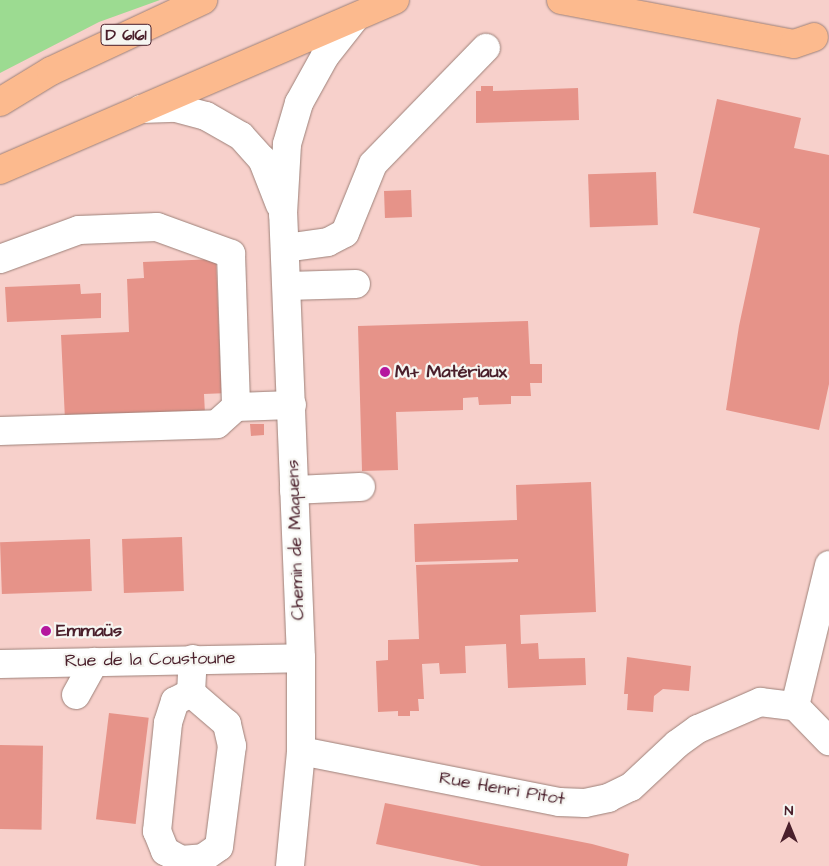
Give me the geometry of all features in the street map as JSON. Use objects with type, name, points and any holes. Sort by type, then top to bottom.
[{"type":"main road","name":"D 6161","points":[[0,102],[51,71],[202,0]]},
{"type":"main road","points":[[0,170],[395,0]]},
{"type":"main road","points":[[561,0],[794,44],[821,38]]},
{"type":"main road","points":[[639,0],[821,38]]},
{"type":"main road","points":[[0,84],[51,71]]},
{"type":"street","name":"Chemin de Maquens","points":[[290,866],[301,751],[301,658],[283,214],[287,144],[300,103],[325,56],[355,18]]},
{"type":"street","points":[[285,248],[328,242],[345,233],[373,164],[486,48]]},
{"type":"street","name":"Chemin de Maquens","points":[[141,109],[176,108],[206,116],[241,136],[262,159],[283,214]]},
{"type":"street","points":[[0,259],[79,230],[157,227],[231,254],[236,407]]},
{"type":"street","points":[[287,286],[356,284]]},
{"type":"street","points":[[0,431],[217,424],[236,407],[292,405]]},
{"type":"street","points":[[294,490],[361,488]]},
{"type":"street","points":[[825,731],[795,706],[829,565]]},
{"type":"street","name":"Rue de la Coustoune","points":[[0,664],[301,658]]},
{"type":"street","points":[[191,693],[193,659]]},
{"type":"street","points":[[76,695],[94,662]]},
{"type":"street","points":[[191,693],[228,724],[232,746],[219,847],[203,858],[180,860],[165,851],[157,831],[168,723],[175,701],[191,693]]},
{"type":"street","name":"Rue Henri Pitot","points":[[301,751],[560,802],[585,803],[608,798],[631,787],[677,744],[698,729],[760,702],[795,706]]},
{"type":"shaded area","points":[[0,0],[829,0],[829,866],[0,866]]},
{"type":"green space","points":[[0,0],[160,0],[99,22],[0,73]]},
{"type":"building","points":[[481,86],[493,86],[493,91],[578,88],[579,120],[476,123],[476,91],[481,91]]},
{"type":"building","points":[[717,99],[801,118],[794,148],[829,155],[829,384],[819,430],[726,410],[739,326],[760,228],[693,213]]},
{"type":"building","points":[[656,172],[658,225],[590,227],[588,174]]},
{"type":"building","points":[[411,190],[412,217],[385,218],[384,191]]},
{"type":"building","points":[[216,259],[221,381],[227,381],[228,393],[204,394],[205,414],[65,420],[61,335],[129,332],[127,279],[144,278],[143,262]]},
{"type":"building","points":[[80,284],[81,294],[101,293],[101,318],[7,322],[5,287]]},
{"type":"building","points":[[528,321],[530,364],[542,364],[542,383],[530,383],[531,396],[511,396],[511,404],[479,405],[478,397],[463,398],[463,410],[396,412],[398,470],[362,471],[358,326]]},
{"type":"building","points":[[250,424],[264,424],[264,435],[251,436]]},
{"type":"building","points":[[591,482],[596,612],[520,615],[521,644],[538,643],[539,659],[585,658],[586,685],[508,688],[506,644],[465,646],[466,673],[440,674],[439,663],[422,664],[424,699],[418,699],[419,711],[410,711],[410,716],[398,716],[398,711],[378,712],[376,661],[388,660],[388,640],[419,639],[416,565],[518,562],[518,559],[415,562],[414,524],[517,520],[516,485]]},
{"type":"building","points":[[182,537],[184,591],[124,593],[122,539]]},
{"type":"building","points":[[90,539],[92,591],[2,594],[0,542]]},
{"type":"building","points":[[627,657],[691,666],[689,691],[663,689],[654,696],[653,712],[627,710],[628,694],[624,694]]},
{"type":"building","points":[[109,713],[149,718],[136,824],[96,819]]},
{"type":"building","points":[[0,745],[43,746],[42,830],[0,829]]},
{"type":"building","points":[[385,803],[592,844],[629,854],[627,866],[481,866],[376,844]]},
{"type":"place","name":"M+ Matériaux","points":[[385,372]]},
{"type":"place","name":"Emmaüs","points":[[46,631]]}]
